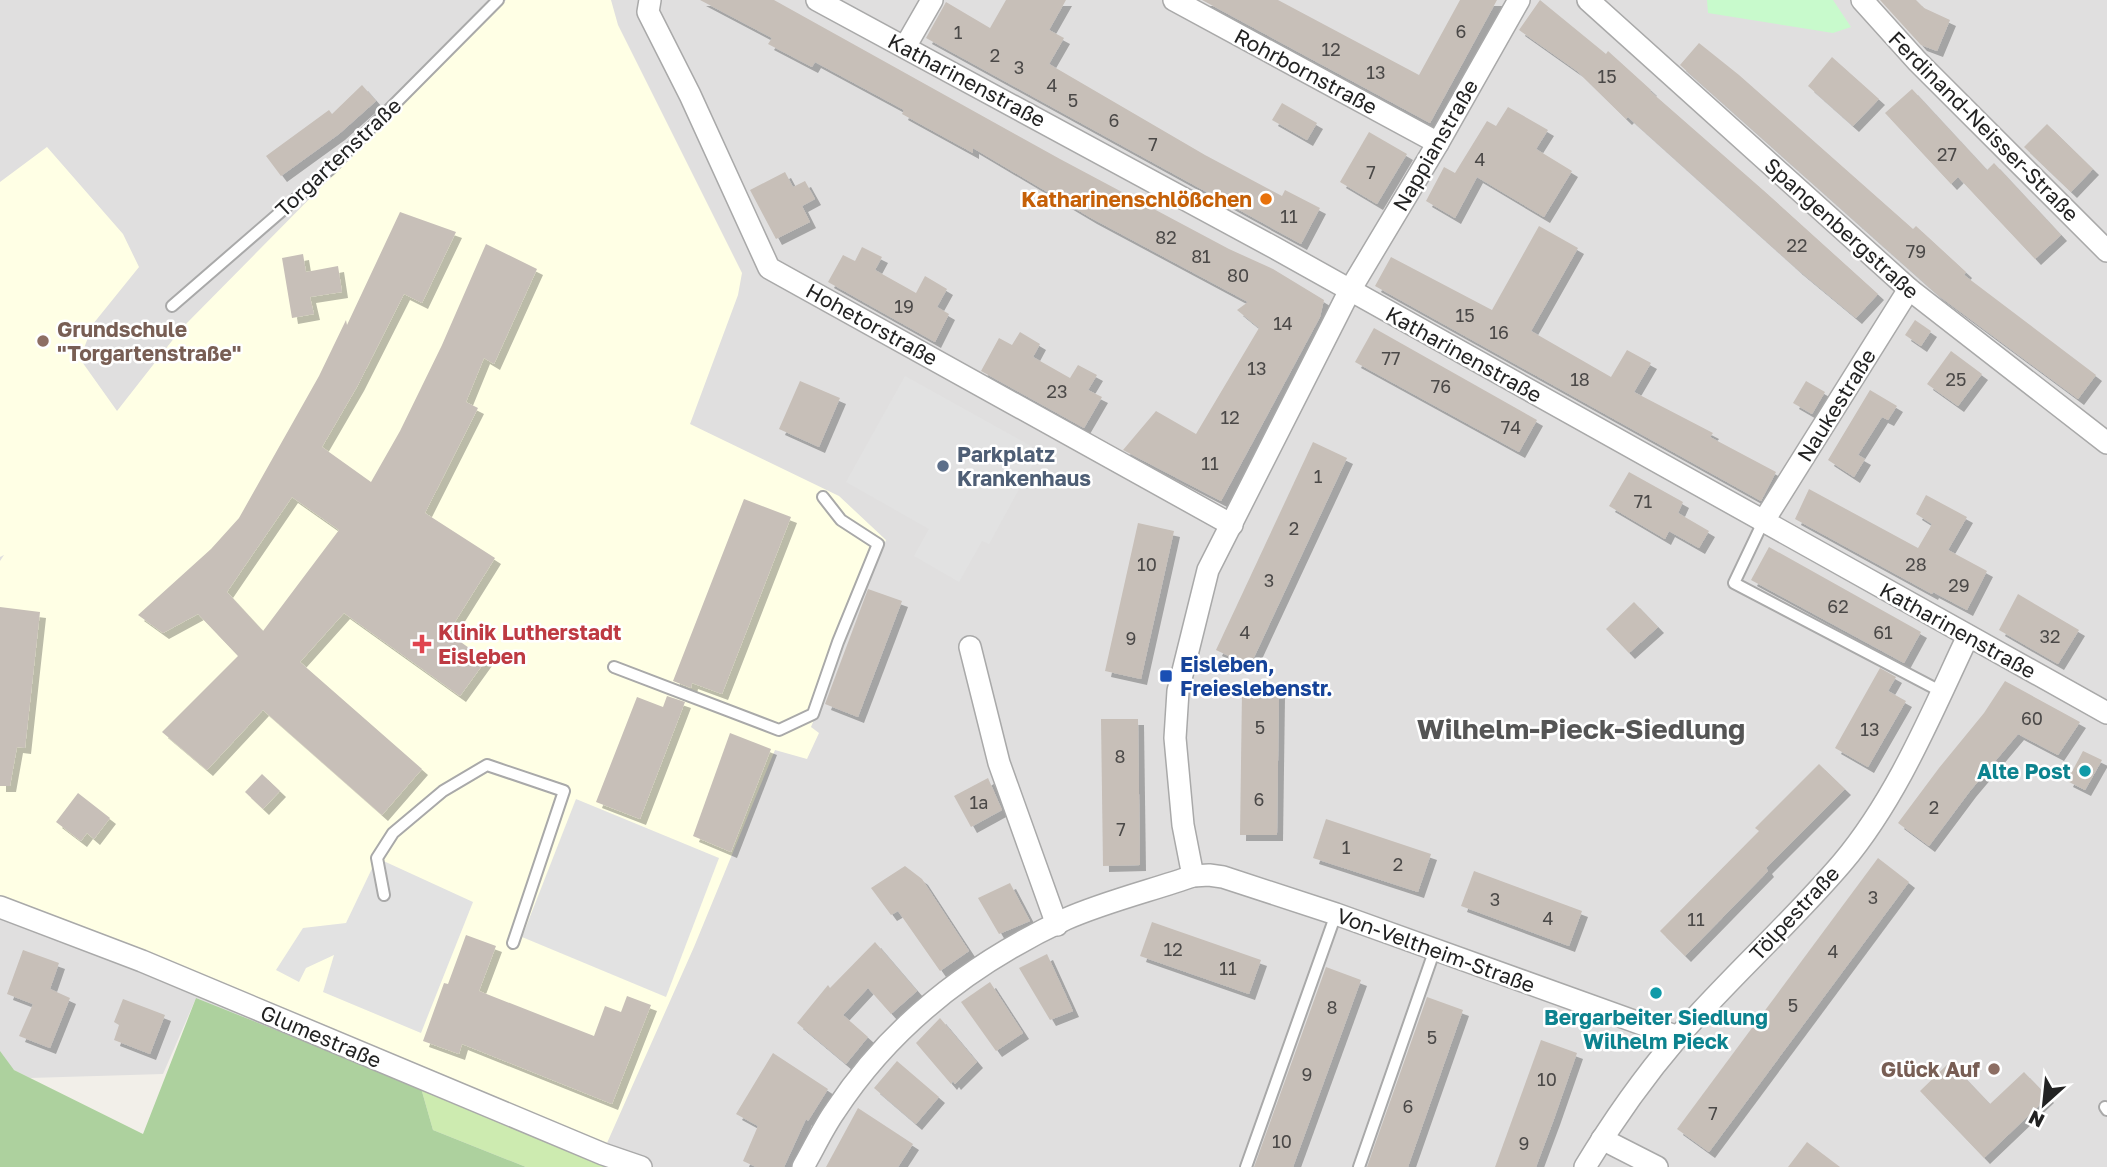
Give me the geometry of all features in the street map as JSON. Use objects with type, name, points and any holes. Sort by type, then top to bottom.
[{"type":"street","name":"Hohetorstraße","points":[[650,0],[648,12],[690,95],[769,268],[1232,525]]},
{"type":"street","name":"Katharinenstraße","points":[[817,0],[1350,290],[2107,713]]},
{"type":"street","points":[[905,47],[932,0]]},
{"type":"street","name":"Rohrbornstraße","points":[[1174,0],[1438,143]]},
{"type":"street","name":"Nappianstraße","points":[[1193,876],[1183,825],[1175,738],[1178,691],[1208,570],[1350,290],[1519,0]]},
{"type":"street","name":"Spangenbergstraße","points":[[1588,0],[1909,289],[2107,443]]},
{"type":"street","name":"Ferdinand-Neisser-Straße","points":[[1862,0],[1917,61],[2107,251]]},
{"type":"street","name":"Naukestraße","points":[[1763,522],[1909,289]]},
{"type":"street","name":"Tölpestraße","points":[[1585,1167],[1631,1097],[1678,1037],[1842,863],[1881,810],[1968,636]]},
{"type":"street","points":[[970,647],[999,763],[1057,925]]},
{"type":"street","points":[[803,1167],[832,1114],[852,1086],[890,1040],[946,990],[983,963],[1067,919],[1193,876]]},
{"type":"street","name":"Von-Veltheim-Straße","points":[[1193,876],[1223,877],[1336,914],[1678,1037]]},
{"type":"street","name":"Glumestraße","points":[[0,906],[142,961],[603,1154],[641,1167]]},
{"type":"street","points":[[1602,1139],[1657,1167]]},
{"type":"lane","name":"Torgartenstraße","points":[[172,306],[329,170],[498,0]]},
{"type":"lane","points":[[614,667],[779,730],[813,714],[838,642],[878,544],[841,520],[824,497]]},
{"type":"lane","points":[[1763,522],[1734,583],[1942,692]]},
{"type":"lane","points":[[384,895],[377,858],[393,833],[443,790],[487,765],[564,791],[513,943]]},
{"type":"lane","points":[[1247,1167],[1336,914]]},
{"type":"lane","points":[[1359,1167],[1435,950]]},
{"type":"shaded area","points":[[0,0],[2107,0],[2107,1167],[610,1167],[196,998],[163,1074],[30,1078],[0,1063]]},
{"type":"shaded area","name":"Klinik Lutherstadt Eisleben","points":[[506,0],[611,0],[618,25],[742,273],[738,295],[690,424],[839,496],[886,540],[811,727],[819,733],[807,759],[775,750],[694,947],[607,1143],[399,1061],[152,953],[0,899],[0,561],[4,555],[0,557],[0,182],[47,147],[123,234],[139,267],[93,324],[80,359],[117,411],[182,328]]},
{"type":"shaded area","name":"Parkplatz Krankenhaus","points":[[905,376],[1040,451],[989,544],[982,541],[959,582],[914,556],[929,529],[846,482]]},
{"type":"shaded area","points":[[576,799],[719,858],[666,997],[522,937]]},
{"type":"shaded area","points":[[377,858],[473,902],[421,1033],[323,992],[334,955],[306,968],[299,982],[276,970],[303,928],[346,923]]},
{"type":"green space","points":[[1707,0],[1833,0],[1851,27],[1833,33],[1708,13]]},
{"type":"green space","points":[[196,998],[421,1088],[433,1130],[526,1167],[0,1167],[0,1051],[14,1070],[143,1134]]},
{"type":"green space","points":[[421,1088],[610,1167],[526,1167],[433,1130]]},
{"type":"building","points":[[700,0],[774,0],[1060,159],[1229,249],[1273,269],[1324,300],[1320,317],[1221,501],[1123,450],[1156,411],[1196,434],[1259,328],[1237,310],[1248,302],[1091,218],[973,148],[973,153],[902,114],[904,110],[815,62],[812,67],[768,44],[772,38]]},
{"type":"building","points":[[1006,0],[1066,0],[1049,30],[1064,38],[1049,64],[1205,155],[1282,196],[1285,190],[1320,208],[1301,244],[926,38],[946,2],[990,28]]},
{"type":"building","points":[[1202,0],[1278,0],[1419,75],[1460,0],[1497,0],[1430,123]]},
{"type":"building","points":[[1540,0],[1606,54],[1608,51],[1878,294],[1856,318],[1797,269],[1628,117],[1626,119],[1577,71],[1519,30]]},
{"type":"building","points":[[1880,0],[1916,0],[1924,8],[1950,20],[1937,51],[1921,45]]},
{"type":"building","points":[[1699,43],[1913,229],[1916,226],[1966,272],[1964,275],[2096,375],[2078,399],[1939,296],[1680,65]]},
{"type":"building","points":[[1832,57],[1879,99],[1853,126],[1808,86]]},
{"type":"building","points":[[362,85],[376,101],[339,134],[281,176],[266,156],[329,110],[332,114]]},
{"type":"building","points":[[1912,89],[1987,170],[1994,163],[2061,235],[2035,259],[1958,177],[1951,184],[1885,113]]},
{"type":"building","points":[[1282,103],[1317,123],[1307,140],[1272,120]]},
{"type":"building","points":[[1508,107],[1548,130],[1536,149],[1572,171],[1544,217],[1477,177],[1455,218],[1426,201],[1444,167],[1455,173],[1487,121],[1496,126]]},
{"type":"building","points":[[2047,124],[2093,169],[2071,192],[2024,147]]},
{"type":"building","points":[[1369,132],[1407,154],[1377,204],[1340,182]]},
{"type":"building","points":[[785,172],[793,187],[805,181],[815,199],[802,206],[810,222],[776,239],[750,190]]},
{"type":"building","points":[[400,212],[456,232],[422,303],[404,294],[358,385],[322,447],[371,482],[400,431],[442,345],[486,244],[537,269],[494,364],[484,358],[466,402],[478,408],[425,513],[495,558],[448,633],[486,660],[460,696],[344,613],[300,662],[422,769],[382,815],[263,710],[207,770],[162,732],[238,656],[198,614],[163,633],[138,615],[211,549],[239,518],[319,376],[346,320],[347,325]],"holes":[[[292,497],[339,530],[263,631],[227,592]]]},
{"type":"building","points":[[1539,226],[1578,248],[1531,331],[1611,377],[1627,350],[1651,363],[1634,392],[1713,433],[1710,437],[1776,472],[1761,501],[1375,286],[1391,257],[1492,310]]},
{"type":"building","points":[[862,247],[882,257],[875,270],[916,293],[925,276],[947,289],[937,307],[949,314],[935,342],[828,282],[843,255],[855,261]]},
{"type":"building","points":[[303,254],[306,272],[338,266],[342,292],[310,297],[314,314],[292,318],[282,258]]},
{"type":"building","points":[[1915,320],[1931,331],[1921,346],[1905,335]]},
{"type":"building","points":[[1374,328],[1537,420],[1519,452],[1355,362]]},
{"type":"building","points":[[1020,332],[1040,344],[1033,357],[1070,378],[1078,365],[1097,375],[1088,390],[1102,397],[1084,428],[981,371],[999,338],[1012,345]]},
{"type":"building","points":[[1951,351],[1982,374],[1958,406],[1927,384]]},
{"type":"building","points":[[800,381],[840,398],[819,447],[779,429]]},
{"type":"building","points":[[1806,381],[1825,392],[1812,414],[1793,403]]},
{"type":"building","points":[[1870,390],[1897,406],[1888,420],[1882,417],[1858,455],[1865,459],[1854,477],[1828,460]]},
{"type":"building","points":[[1313,442],[1347,458],[1250,666],[1216,650]]},
{"type":"building","points":[[1629,472],[1683,502],[1678,513],[1709,531],[1699,548],[1669,531],[1665,539],[1609,506]]},
{"type":"building","points":[[1809,489],[1918,548],[1932,524],[1916,514],[1926,495],[1967,517],[1948,550],[1987,571],[1967,610],[1933,592],[1932,594],[1795,519]]},
{"type":"building","points":[[744,499],[791,517],[722,694],[692,683],[691,688],[673,681]]},
{"type":"building","points":[[1138,523],[1174,531],[1141,679],[1105,671]]},
{"type":"building","points":[[1769,547],[1921,632],[1904,663],[1751,580]]},
{"type":"building","points":[[868,589],[902,601],[858,717],[825,704]]},
{"type":"building","points":[[2018,594],[2079,630],[2058,664],[1999,630]]},
{"type":"building","points":[[1634,602],[1658,627],[1629,653],[1606,629]]},
{"type":"building","points":[[0,607],[40,612],[25,748],[17,747],[10,786],[0,786]]},
{"type":"building","points":[[1880,668],[1896,677],[1888,691],[1906,701],[1868,767],[1835,748]]},
{"type":"building","points":[[2005,681],[2080,722],[2058,755],[2018,734],[1970,791],[1929,846],[1898,823],[1984,713]]},
{"type":"building","points":[[1242,691],[1279,691],[1277,835],[1240,835]]},
{"type":"building","points":[[667,696],[685,702],[640,819],[596,802],[637,697],[663,707]]},
{"type":"building","points":[[1101,719],[1138,719],[1140,865],[1103,866]]},
{"type":"building","points":[[730,733],[771,749],[731,852],[693,836]]},
{"type":"building","name":"Alte Post","points":[[2083,751],[2102,760],[2085,790],[2067,781]]},
{"type":"building","points":[[1819,764],[1845,789],[1766,868],[1768,871],[1685,956],[1660,931],[1759,831],[1755,828]]},
{"type":"building","points":[[262,774],[280,791],[263,809],[245,792]]},
{"type":"building","points":[[988,778],[1002,810],[971,827],[954,796]]},
{"type":"building","points":[[78,793],[110,818],[94,839],[87,833],[81,841],[56,822]]},
{"type":"building","points":[[1326,819],[1431,854],[1418,892],[1313,858]]},
{"type":"building","points":[[1878,858],[1909,882],[1709,1152],[1677,1129]]},
{"type":"building","points":[[905,866],[922,879],[969,951],[940,971],[898,911],[891,915],[871,888]]},
{"type":"building","points":[[1474,871],[1582,911],[1569,946],[1461,906]]},
{"type":"building","points":[[1010,883],[1030,921],[999,934],[978,898]]},
{"type":"building","points":[[1152,922],[1261,960],[1249,994],[1140,956]]},
{"type":"building","points":[[466,935],[496,946],[479,991],[594,1036],[605,1006],[621,1012],[627,996],[651,1005],[612,1104],[462,1044],[459,1054],[423,1041],[444,983],[448,984]]},
{"type":"building","points":[[875,942],[917,991],[891,1014],[868,988],[843,1015],[868,1037],[846,1064],[797,1023],[828,985],[830,988]]},
{"type":"building","points":[[23,950],[59,963],[50,989],[70,998],[50,1048],[19,1036],[33,1004],[7,994]]},
{"type":"building","points":[[1047,954],[1073,1011],[1050,1020],[1019,968]]},
{"type":"building","points":[[1326,967],[1361,980],[1293,1167],[1254,1167]]},
{"type":"building","points":[[990,982],[1023,1033],[996,1051],[961,1002]]},
{"type":"building","points":[[1427,997],[1463,1010],[1408,1167],[1367,1167]]},
{"type":"building","points":[[123,999],[165,1015],[150,1054],[114,1040],[119,1025],[114,1022]]},
{"type":"building","points":[[940,1018],[977,1062],[955,1084],[953,1081],[951,1084],[916,1043]]},
{"type":"building","points":[[1541,1040],[1577,1053],[1554,1119],[1536,1167],[1495,1167]]},
{"type":"building","points":[[773,1053],[828,1089],[808,1121],[806,1119],[784,1167],[756,1167],[743,1161],[758,1126],[736,1114]]},
{"type":"building","points":[[897,1061],[939,1097],[916,1124],[874,1088]]},
{"type":"building","points":[[1950,1062],[1990,1104],[2024,1072],[2048,1097],[1984,1158],[1920,1091]]},
{"type":"building","points":[[858,1108],[913,1144],[898,1167],[826,1167]]},
{"type":"building","points":[[1807,1142],[1840,1167],[1788,1167]]},
{"type":"place","name":"Katharinenschlößchen","points":[[1266,199]]},
{"type":"place","name":"Grundschule \"Torgartenstraße\"","points":[[43,341]]},
{"type":"place","name":"Parkplatz Krankenhaus","points":[[943,466]]},
{"type":"place","name":"Klinik Lutherstadt Eisleben","points":[[422,644]]},
{"type":"place","name":"Eisleben, Freieslebenstr.","points":[[1166,676]]},
{"type":"place","name":"Alte Post","points":[[2085,771]]},
{"type":"place","name":"Bergarbeiter Siedlung Wilhelm Pieck","points":[[1656,993]]},
{"type":"place","name":"Glück Auf","points":[[1994,1069]]},
{"type":"district","name":"Wilhelm-Pieck-Siedlung","points":[[1581,728]]}]
